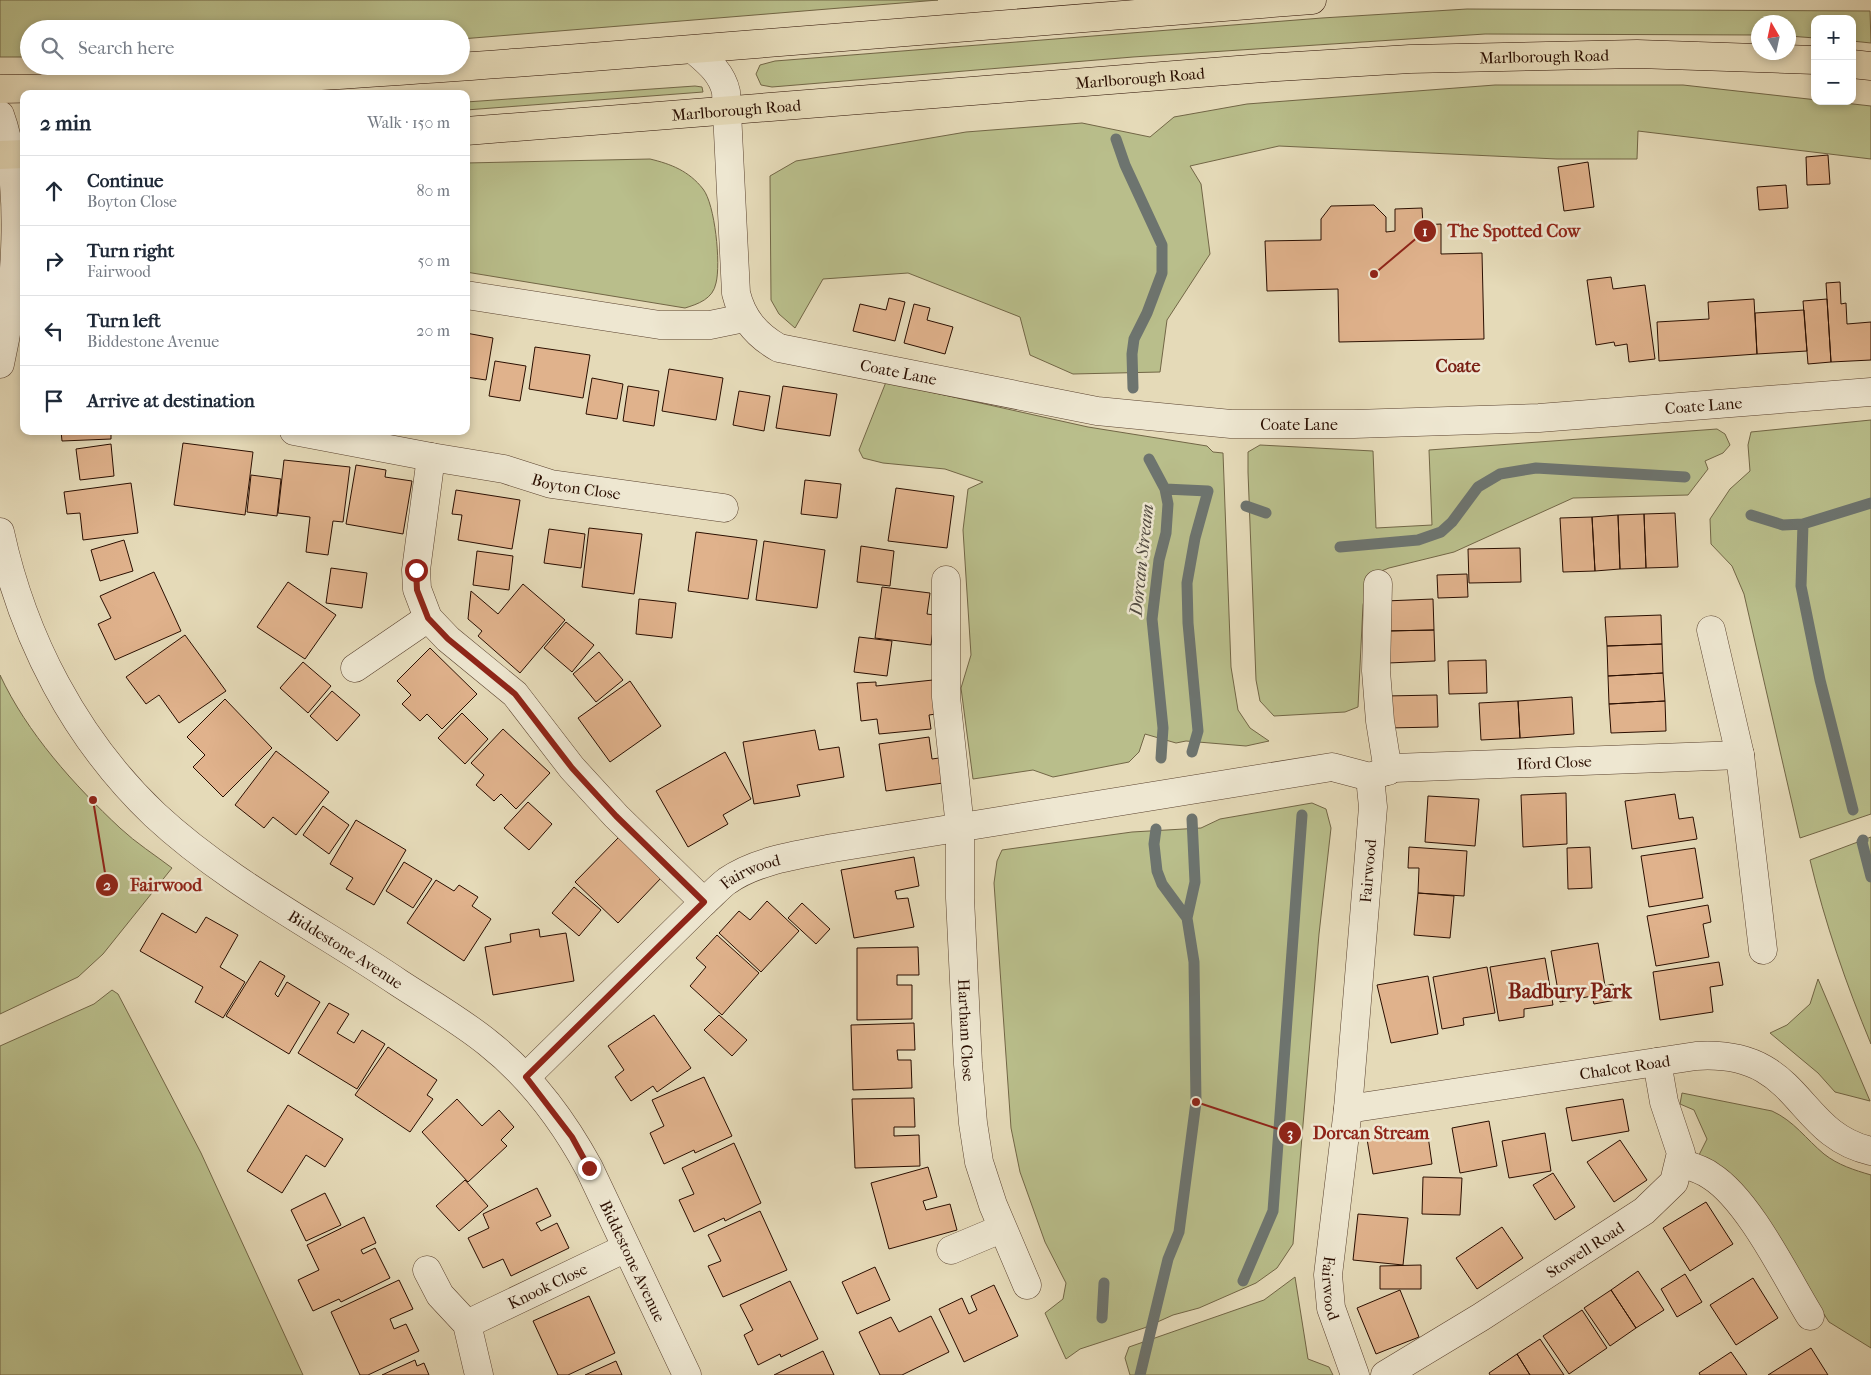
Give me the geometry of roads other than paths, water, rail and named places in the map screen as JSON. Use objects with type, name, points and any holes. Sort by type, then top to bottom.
[{"type":"main road","points":[[470,66],[694,50],[1312,0]]},
{"type":"main road","name":"Marlborough Road","points":[[470,131],[1263,68],[1410,59],[1637,54],[1811,60]]},
{"type":"main road","points":[[1856,64],[1871,66]]},
{"type":"main road","points":[[0,89],[122,87],[242,82],[341,75]]},
{"type":"street","name":"Coate Lane","points":[[694,50],[712,66],[724,85],[736,292],[744,318],[766,341],[779,348],[1097,411],[1195,422],[1345,424],[1532,418],[1871,392]]},
{"type":"street","points":[[0,116],[11,154],[14,201],[14,272],[7,332],[0,364]]},
{"type":"street","points":[[470,296],[660,325],[710,325],[744,318]]},
{"type":"street","name":"Boyton Close","points":[[315,435],[504,469],[552,484],[724,508]]},
{"type":"street","points":[[431,457],[416,570],[417,590],[428,618],[448,639],[515,694],[572,768],[616,816],[704,902]]},
{"type":"street","name":"Biddestone Avenue","points":[[0,532],[14,588],[46,668],[73,714],[93,743],[155,814],[195,848],[256,892],[376,967],[488,1042],[526,1077],[572,1137],[589,1168],[687,1375]]},
{"type":"street","points":[[946,580],[946,698],[960,828]]},
{"type":"street","points":[[1378,584],[1376,671],[1380,721],[1379,774]]},
{"type":"street","points":[[355,668],[428,618]]},
{"type":"street","points":[[1711,630],[1740,755],[1762,950]]},
{"type":"street","name":"Iford Close","points":[[1379,774],[1394,768],[1740,755]]},
{"type":"street","name":"Fairwood","points":[[526,1077],[728,880],[778,859],[1332,767],[1379,774],[1373,807],[1348,1109],[1330,1257],[1328,1290],[1336,1325],[1355,1375]]},
{"type":"street","name":"Hartham Close","points":[[960,828],[962,937],[968,1064],[973,1123],[979,1162],[1001,1228],[1027,1285]]},
{"type":"street","name":"Chalcot Road","points":[[1348,1109],[1716,1054],[1732,1056],[1758,1064],[1792,1090],[1833,1133],[1846,1142],[1871,1151]]},
{"type":"street","points":[[1657,1062],[1664,1102],[1681,1153],[1680,1162],[1711,1175],[1727,1188],[1746,1210],[1810,1316]]},
{"type":"street","name":"Stowell Road","points":[[1385,1375],[1481,1317],[1644,1211],[1674,1182],[1680,1162]]},
{"type":"street","points":[[951,1250],[1001,1228]]},
{"type":"street","name":"Knook Close","points":[[467,1324],[626,1248]]},
{"type":"street","points":[[427,1270],[440,1295],[467,1324],[479,1375]]},
{"type":"waterway","name":"Dorcan Stream","points":[[1116,139],[1125,165],[1162,245],[1162,273],[1147,313],[1134,339],[1132,354],[1133,388]]},
{"type":"waterway","name":"Dorcan Stream","points":[[1149,459],[1165,489],[1168,504],[1166,533],[1159,560],[1152,619],[1163,728],[1161,758]]},
{"type":"waterway","points":[[1340,547],[1418,540],[1441,532],[1452,522],[1478,487],[1500,474],[1536,468],[1685,477]]},
{"type":"waterway","points":[[1165,489],[1208,491],[1195,538],[1187,583],[1188,623],[1198,731],[1192,752]]},
{"type":"waterway","points":[[1751,515],[1783,525],[1803,524],[1871,503]]},
{"type":"waterway","points":[[1246,506],[1266,513]]},
{"type":"waterway","points":[[1803,524],[1801,586],[1820,680],[1853,810]]},
{"type":"waterway","points":[[1243,1281],[1273,1211],[1302,815]]},
{"type":"waterway","points":[[1187,918],[1195,882],[1192,819]]},
{"type":"waterway","name":"Dorcan Stream","points":[[1140,1375],[1168,1259],[1179,1232],[1196,1102],[1194,962],[1187,918],[1162,884],[1157,871],[1154,844],[1156,829]]},
{"type":"waterway","points":[[1863,840],[1871,877]]},
{"type":"waterway","points":[[1102,1318],[1104,1283]]},
{"type":"place","name":"The Spotted Cow","points":[[1374,274]]},
{"type":"place","name":"Fairwood","points":[[93,800]]},
{"type":"place","name":"Dorcan Stream","points":[[1196,1102]]},
{"type":"district","name":"Coate","points":[[1458,366]]},
{"type":"district","name":"Badbury Park","points":[[1570,991]]}]
